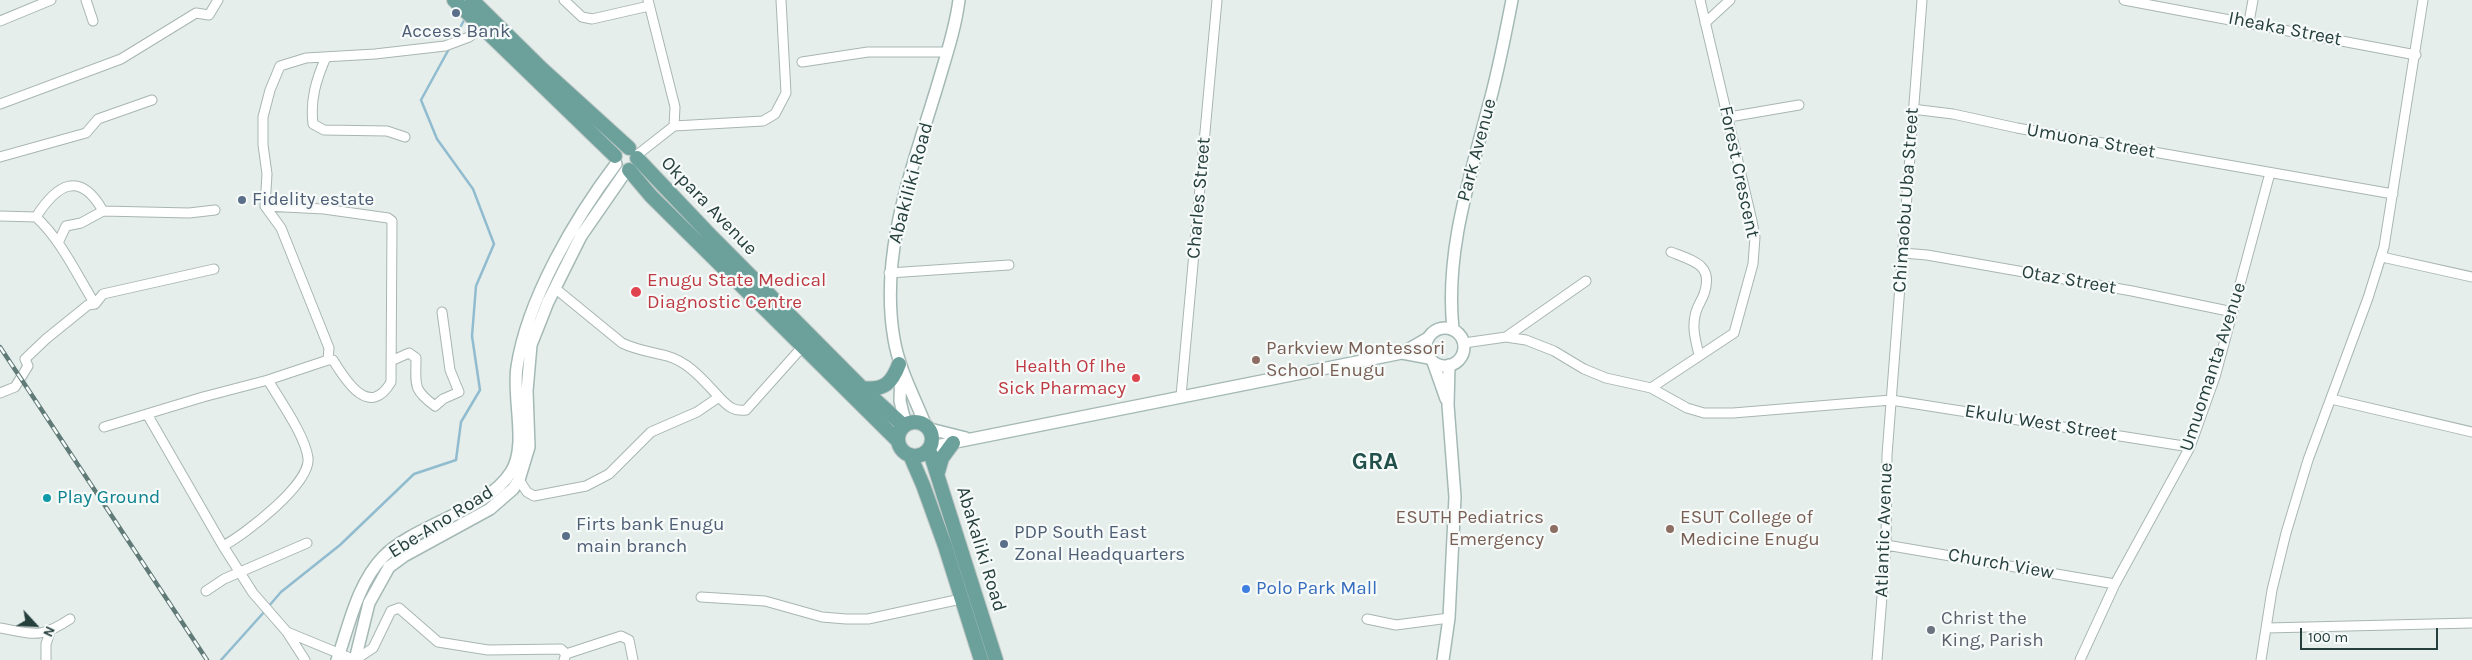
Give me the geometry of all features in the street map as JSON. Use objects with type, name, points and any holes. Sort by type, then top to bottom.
[{"type":"main road","name":"Abakiliki Road","points":[[900,366],[891,321],[889,273],[897,224],[948,52],[960,0]]},
{"type":"main road","name":"Park Avenue","points":[[1447,329],[1451,301],[1454,243],[1489,106],[1512,0]]},
{"type":"main road","name":"Okpara Avenue","points":[[474,12],[634,154],[781,314],[804,345],[898,440]]},
{"type":"main road","name":"Okpara Avenue","points":[[474,12],[652,196],[905,425]]},
{"type":"main road","points":[[619,150],[634,154],[636,164],[622,165],[619,150]]},
{"type":"main road","name":"Ebe-Ano Road","points":[[355,660],[369,604],[389,567],[404,556],[490,509],[513,489],[519,480],[529,448],[529,355],[535,336],[581,236],[622,165]]},
{"type":"main road","name":"Ebe-Ano Road","points":[[338,657],[366,578],[384,556],[483,498],[502,484],[515,465],[518,444],[516,370],[523,338],[535,306],[563,248],[597,190],[622,165]]},
{"type":"main road","points":[[970,440],[914,422],[905,425],[900,432],[898,440],[901,448],[910,455],[919,456],[930,448],[953,443],[970,440],[1181,396],[1402,353],[1428,338],[1433,331],[1447,329],[1460,335],[1464,343],[1460,359],[1448,366],[1402,353]]},
{"type":"main road","points":[[1428,338],[1426,350],[1448,405]]},
{"type":"main road","points":[[862,388],[879,389],[886,386],[900,366]]},
{"type":"main road","points":[[900,366],[900,401],[905,425]]},
{"type":"main road","points":[[900,366],[933,438],[930,448]]},
{"type":"main road","points":[[1443,660],[1449,618],[1455,497],[1448,405],[1448,366]]},
{"type":"main road","points":[[938,472],[942,458],[953,443]]},
{"type":"main road","name":"Abakaliki Road","points":[[930,448],[996,660]]},
{"type":"main road","name":"Abakaliki Road","points":[[910,455],[923,485],[962,599],[980,660]]},
{"type":"main road","points":[[976,645],[991,643]]},
{"type":"street","points":[[0,21],[51,0]]},
{"type":"street","points":[[86,0],[93,21]]},
{"type":"street","points":[[0,104],[121,59],[196,13],[208,15],[218,0]]},
{"type":"street","points":[[564,0],[582,17],[592,19],[648,3],[675,107],[674,126]]},
{"type":"street","points":[[634,154],[674,126],[763,121],[775,114],[786,93],[781,0]]},
{"type":"street","name":"Charles Street","points":[[1181,396],[1217,0]]},
{"type":"street","name":"Forest Crescent","points":[[1651,388],[1734,334],[1745,297],[1754,254],[1752,221],[1700,0]]},
{"type":"street","points":[[1706,23],[1730,0]]},
{"type":"street","name":"Chimaobu Uba Street","points":[[1891,400],[1912,109],[1922,0]]},
{"type":"street","name":"Iheaka Street","points":[[2124,0],[2249,22],[2416,55]]},
{"type":"street","points":[[2249,22],[2253,0]]},
{"type":"street","points":[[2261,660],[2272,590],[2286,533],[2308,460],[2382,257],[2424,0]]},
{"type":"street","points":[[328,360],[329,348],[281,228],[265,206],[267,174],[263,145],[263,117],[277,70],[284,64],[296,60],[446,45],[459,41],[474,12]]},
{"type":"street","points":[[802,62],[868,52],[948,52]]},
{"type":"street","points":[[326,57],[317,78],[311,106],[313,124],[324,130],[387,131],[405,137]]},
{"type":"street","points":[[0,157],[86,133],[98,119],[152,100]]},
{"type":"street","points":[[1729,117],[1799,105]]},
{"type":"street","name":"Umuona Street","points":[[1912,109],[1952,114],[2017,128],[2393,194]]},
{"type":"street","name":"Umuomanta Avenue","points":[[2080,660],[2115,584],[2190,447],[2214,377],[2233,312],[2270,173]]},
{"type":"street","points":[[36,217],[45,202],[66,185],[74,184],[80,185],[97,199],[103,211]]},
{"type":"street","points":[[104,427],[268,380],[328,360],[333,360],[356,390],[364,397],[376,398],[385,393],[392,382],[392,221],[388,218],[324,209],[265,206]]},
{"type":"street","points":[[58,243],[66,226],[81,223],[103,211],[188,213],[215,210]]},
{"type":"street","points":[[0,216],[36,217],[58,243],[94,304]]},
{"type":"street","points":[[1672,252],[1702,266],[1706,274],[1707,283],[1694,318],[1699,355]]},
{"type":"street","name":"Otaz Street","points":[[1903,253],[1927,255],[2233,312]]},
{"type":"street","points":[[2382,257],[2472,277]]},
{"type":"street","points":[[889,273],[1009,265]]},
{"type":"street","points":[[0,394],[12,389],[17,384],[28,366],[25,359],[37,347],[88,306],[94,304],[103,294],[120,288],[214,269]]},
{"type":"street","points":[[1464,343],[1506,337],[1586,281]]},
{"type":"street","points":[[556,289],[622,343],[632,348],[669,356],[684,363],[729,408],[737,411],[746,410],[804,345]]},
{"type":"street","points":[[391,360],[409,353],[416,358],[416,388],[420,395],[435,406],[443,399],[459,392],[450,370],[442,312]]},
{"type":"street","name":"Ekulu West Street","points":[[1506,337],[1540,345],[1606,378],[1651,388],[1687,408],[1704,413],[1733,413],[1891,400],[2190,447]]},
{"type":"street","points":[[223,546],[239,538],[262,521],[303,475],[308,464],[306,449],[268,380]]},
{"type":"street","points":[[519,480],[527,492],[534,496],[586,486],[609,474],[651,432],[697,412],[719,397]]},
{"type":"street","points":[[2331,399],[2472,432]]},
{"type":"street","name":"Atlantic Avenue","points":[[1877,660],[1886,545],[1887,455],[1891,400]]},
{"type":"street","points":[[147,414],[223,546],[253,593],[287,632],[305,660]]},
{"type":"street","points":[[206,591],[224,579],[307,542]]},
{"type":"street","name":"Church View","points":[[1886,545],[2115,584]]},
{"type":"street","points":[[701,597],[765,601],[822,616],[846,619],[868,618],[962,599]]},
{"type":"street","points":[[287,632],[338,657],[355,660],[373,648],[388,615],[391,611],[399,608],[438,642],[488,650],[558,649],[563,650],[565,657],[623,636],[629,640],[633,660]]},
{"type":"street","points":[[1367,619],[1396,625],[1449,618]]},
{"type":"street","points":[[0,628],[36,634],[50,632],[70,619]]},
{"type":"street","points":[[2267,628],[2472,623]]},
{"type":"street","points":[[46,660],[46,644],[50,632]]},
{"type":"waterway","points":[[453,40],[466,17]]},
{"type":"waterway","points":[[268,607],[281,592],[340,545],[414,474],[456,460],[461,422],[480,390],[472,336],[476,286],[494,244],[473,189],[437,139],[421,100],[450,47]]},
{"type":"waterway","points":[[221,660],[265,611]]},
{"type":"railway","points":[[0,347],[207,660]]},
{"type":"place","name":"Access Bank","points":[[456,13]]},
{"type":"place","name":"Fidelity estate","points":[[242,200]]},
{"type":"place","name":"Enugu State Medical Diagnostic Centre","points":[[636,292]]},
{"type":"place","name":"Parkview Montessori School Enugu","points":[[1256,360]]},
{"type":"place","name":"Health Of Ihe Sick Pharmacy","points":[[1136,378]]},
{"type":"place","name":"Play Ground","points":[[47,498]]},
{"type":"place","name":"ESUTH Pediatrics Emergency","points":[[1554,529]]},
{"type":"place","name":"ESUT College of Medicine Enugu","points":[[1670,529]]},
{"type":"place","name":"Firts bank Enugu main branch","points":[[566,536]]},
{"type":"place","name":"PDP South East Zonal Headquarters","points":[[1004,544]]},
{"type":"place","name":"Polo Park Mall","points":[[1246,589]]},
{"type":"place","name":"Christ the King, Parish","points":[[1931,630]]},
{"type":"district","name":"GRA","points":[[1375,462]]}]
